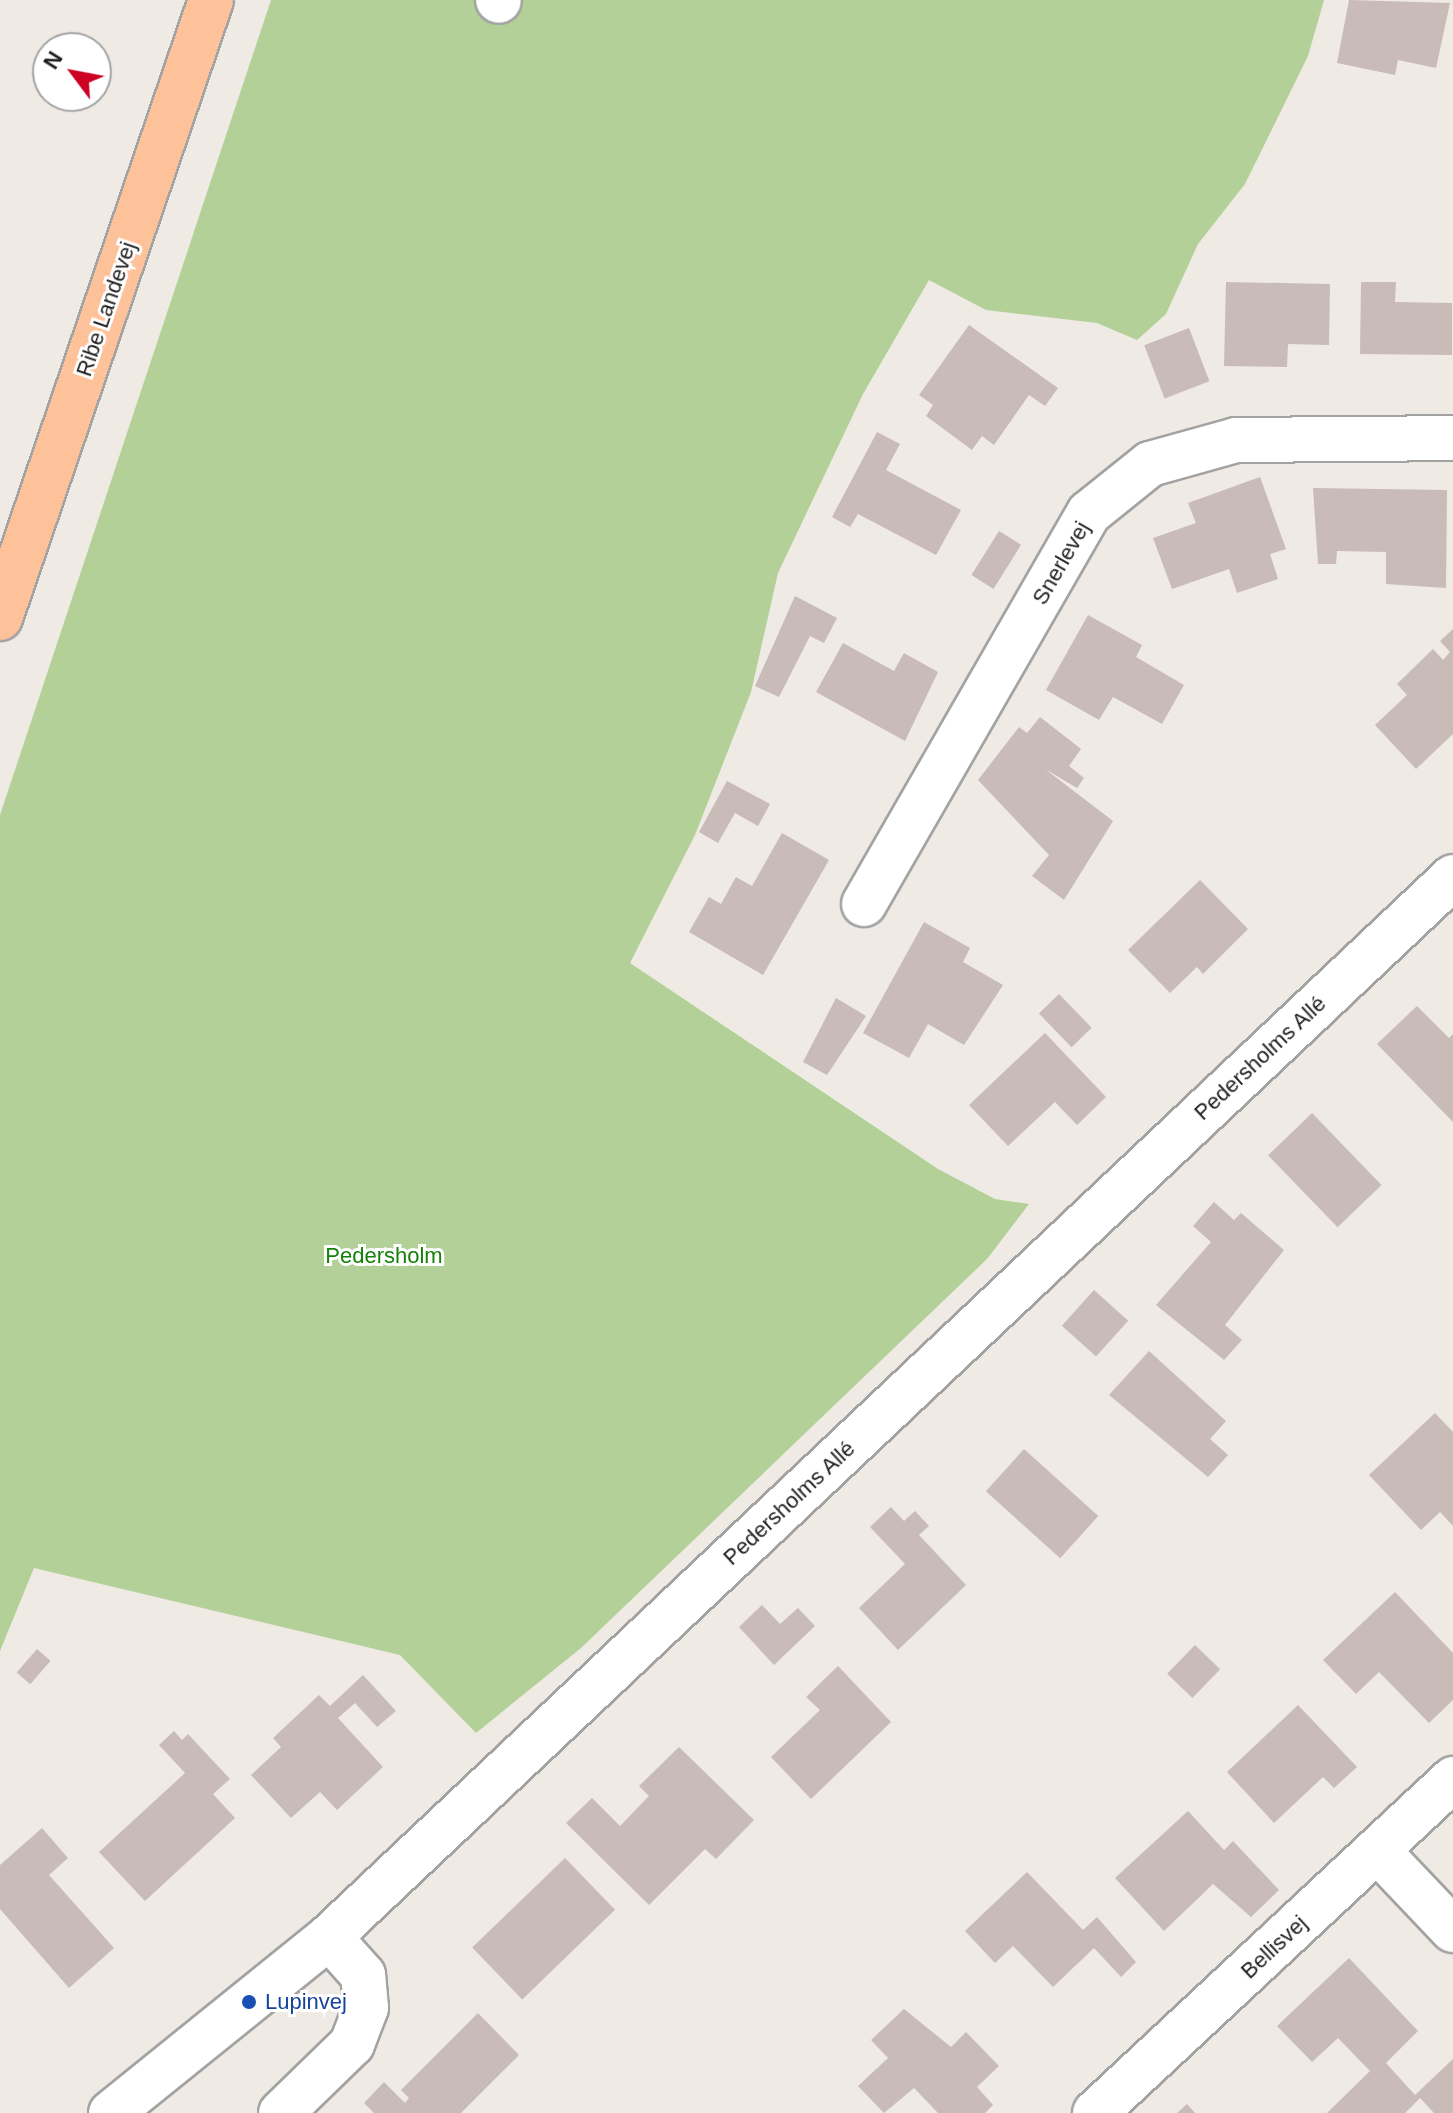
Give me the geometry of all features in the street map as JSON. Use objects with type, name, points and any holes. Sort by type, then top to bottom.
[{"type":"main road","name":"Ribe Landevej","points":[[0,618],[211,0]]},
{"type":"street","name":"Snerlevej","points":[[864,904],[1089,513],[1150,464],[1236,440],[1453,438]]},
{"type":"street","name":"Pedersholms Allé","points":[[111,2113],[329,1937],[1453,877]]},
{"type":"street","name":"Bellisvej","points":[[1095,2113],[1453,1779]]},
{"type":"street","points":[[1378,1851],[1453,1930]]},
{"type":"street","points":[[281,2113],[352,2044],[366,2008],[363,1975],[329,1937]]},
{"type":"green space","name":"Pedersholm","points":[[271,0],[1324,0],[1308,56],[1245,184],[1198,244],[1166,314],[1137,340],[1097,323],[986,310],[929,280],[863,394],[778,573],[751,692],[695,835],[630,963],[938,1169],[995,1199],[1029,1204],[987,1259],[581,1648],[476,1733],[400,1655],[34,1568],[0,1651],[0,815]]},
{"type":"building","points":[[1349,0],[1450,3],[1436,68],[1398,60],[1395,75],[1337,63]]},
{"type":"building","points":[[1226,282],[1330,284],[1329,345],[1288,344],[1287,367],[1224,366]]},
{"type":"building","points":[[1361,282],[1396,282],[1395,302],[1452,303],[1452,355],[1360,354]]},
{"type":"building","points":[[969,325],[1058,388],[1045,406],[1029,395],[994,445],[982,436],[972,450],[926,416],[933,405],[919,395]]},
{"type":"building","points":[[1189,328],[1209,381],[1165,398],[1144,345]]},
{"type":"building","points":[[877,432],[900,444],[886,470],[961,510],[936,555],[858,514],[850,527],[832,517]]},
{"type":"building","points":[[1260,477],[1286,549],[1270,554],[1278,579],[1237,593],[1229,569],[1172,589],[1153,538],[1196,523],[1188,503]]},
{"type":"building","points":[[1313,488],[1447,490],[1446,588],[1386,584],[1386,552],[1337,551],[1336,564],[1318,564]]},
{"type":"building","points":[[999,531],[1021,545],[993,589],[971,575]]},
{"type":"building","points":[[795,596],[837,618],[824,643],[810,636],[779,697],[755,686]]},
{"type":"building","points":[[1088,615],[1142,645],[1136,657],[1184,685],[1162,724],[1113,697],[1099,720],[1046,690]]},
{"type":"building","points":[[1453,629],[1453,734],[1416,769],[1375,725],[1407,695],[1397,684],[1433,649],[1443,660],[1450,652],[1440,641]]},
{"type":"building","points":[[843,643],[894,671],[904,653],[938,672],[905,741],[816,692]]},
{"type":"building","points":[[1040,717],[1081,749],[1069,766],[1084,778],[1077,788],[1045,769],[1113,821],[1064,900],[1032,876],[1049,855],[978,780],[1019,727],[1027,733]]},
{"type":"building","points":[[727,781],[770,804],[758,826],[735,813],[718,843],[699,832]]},
{"type":"building","points":[[782,833],[829,860],[763,975],[689,932],[709,897],[721,904],[736,877],[752,886]]},
{"type":"building","points":[[1200,880],[1248,929],[1203,974],[1197,967],[1170,993],[1128,950]]},
{"type":"building","points":[[924,922],[970,948],[963,962],[1003,985],[964,1045],[928,1024],[909,1058],[863,1033]]},
{"type":"building","points":[[1059,994],[1092,1028],[1072,1047],[1039,1013]]},
{"type":"building","points":[[836,998],[866,1016],[827,1075],[803,1062]]},
{"type":"building","points":[[1417,1006],[1449,1038],[1453,1034],[1453,1122],[1377,1044]]},
{"type":"building","points":[[1045,1033],[1106,1097],[1077,1125],[1055,1102],[1008,1146],[969,1105]]},
{"type":"building","points":[[1312,1113],[1381,1185],[1338,1227],[1268,1155]]},
{"type":"building","points":[[1214,1202],[1234,1220],[1241,1213],[1284,1250],[1225,1325],[1242,1340],[1224,1360],[1156,1305],[1211,1242],[1193,1226]]},
{"type":"building","points":[[1094,1290],[1128,1321],[1096,1356],[1062,1326]]},
{"type":"building","points":[[1149,1351],[1226,1421],[1210,1439],[1228,1455],[1208,1477],[1109,1395]]},
{"type":"building","points":[[1435,1413],[1453,1432],[1453,1526],[1440,1512],[1421,1530],[1369,1475]]},
{"type":"building","points":[[1024,1449],[1098,1516],[1060,1558],[986,1491]]},
{"type":"building","points":[[891,1507],[904,1521],[915,1511],[929,1526],[919,1535],[966,1585],[898,1650],[859,1608],[905,1564],[870,1527]]},
{"type":"building","points":[[1395,1592],[1453,1653],[1453,1700],[1429,1723],[1379,1672],[1356,1694],[1323,1660]]},
{"type":"building","points":[[762,1605],[780,1624],[798,1608],[815,1626],[774,1665],[739,1627]]},
{"type":"building","points":[[1195,1645],[1220,1669],[1192,1698],[1167,1674]]},
{"type":"building","points":[[37,1649],[51,1661],[30,1684],[17,1672]]},
{"type":"building","points":[[838,1666],[891,1722],[811,1799],[771,1757],[820,1710],[806,1697]]},
{"type":"building","points":[[363,1675],[396,1711],[377,1727],[355,1703],[338,1718],[383,1767],[337,1810],[320,1792],[291,1818],[251,1775],[281,1747],[273,1738],[319,1695],[330,1706]]},
{"type":"building","points":[[1298,1705],[1357,1767],[1334,1788],[1323,1777],[1274,1823],[1227,1772]]},
{"type":"building","points":[[174,1731],[182,1740],[188,1734],[230,1779],[213,1794],[235,1818],[145,1901],[99,1852],[185,1773],[159,1745]]},
{"type":"building","points":[[679,1747],[754,1820],[716,1859],[705,1849],[649,1905],[566,1823],[592,1798],[620,1826],[649,1796],[639,1786]]},
{"type":"building","points":[[1188,1811],[1224,1850],[1233,1841],[1279,1890],[1251,1917],[1213,1884],[1164,1931],[1115,1878]]},
{"type":"building","points":[[42,1828],[68,1858],[49,1875],[114,1948],[69,1988],[0,1909],[0,1865]]},
{"type":"building","points":[[565,1858],[615,1910],[522,1999],[472,1948]]},
{"type":"building","points":[[1027,1872],[1083,1930],[1097,1917],[1136,1962],[1121,1977],[1094,1948],[1053,1987],[1013,1946],[995,1963],[965,1931]]},
{"type":"building","points":[[1349,1958],[1418,2031],[1386,2063],[1415,2095],[1453,2059],[1453,2113],[1434,2113],[1420,2098],[1405,2113],[1327,2113],[1370,2071],[1338,2038],[1312,2062],[1277,2026]]},
{"type":"building","points":[[904,2009],[951,2047],[966,2032],[999,2066],[977,2087],[993,2105],[985,2113],[938,2113],[914,2088],[884,2113],[858,2086],[888,2058],[871,2040]]},
{"type":"building","points":[[478,2013],[519,2055],[461,2113],[374,2113],[364,2103],[384,2082],[405,2103],[409,2098],[401,2090]]},
{"type":"building","points":[[1187,2104],[1195,2113],[1177,2113]]},
{"type":"place","name":"Lupinvej","points":[[249,2002]]}]
